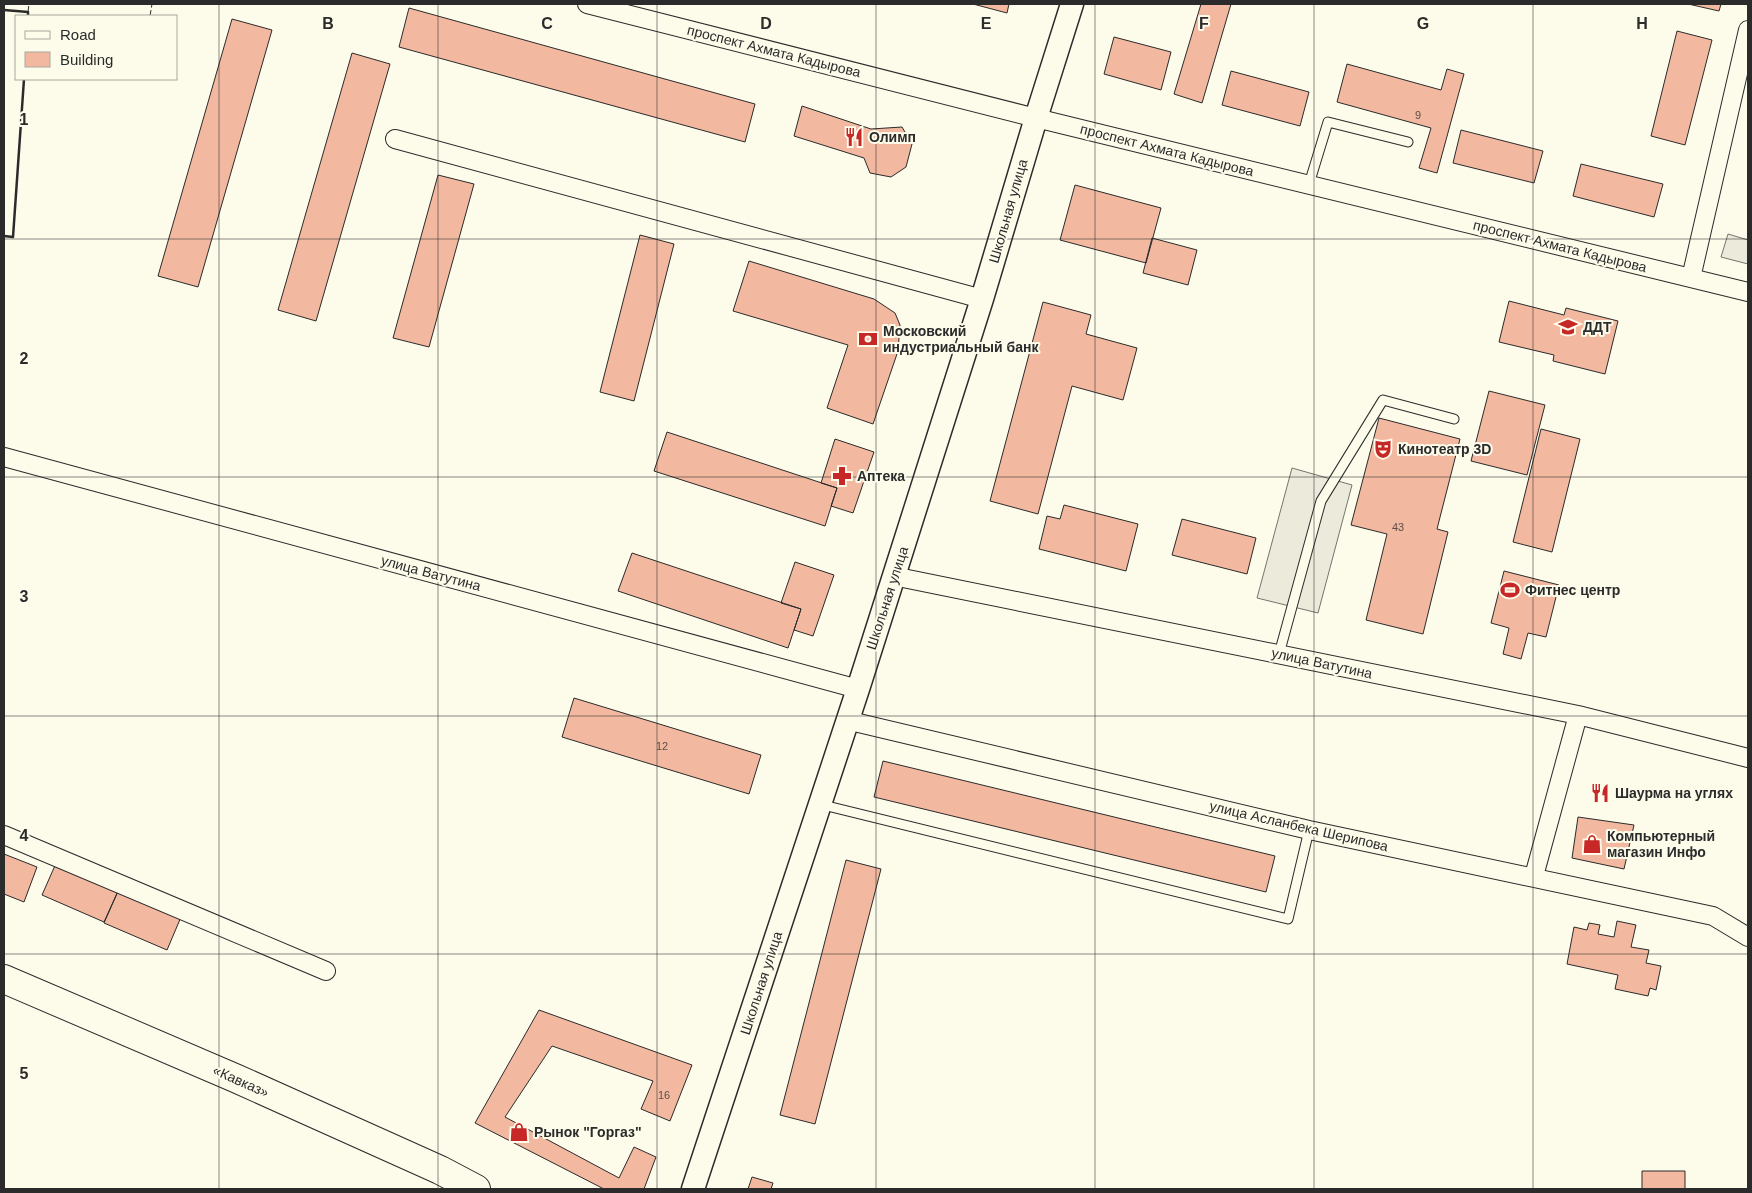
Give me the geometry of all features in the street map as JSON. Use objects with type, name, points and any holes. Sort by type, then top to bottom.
[{"type":"main road","name":"«Кавказ»","points":[[4,979],[235,1078],[440,1170],[476,1189]]},
{"type":"street","name":"проспект Ахмата Кадырова","points":[[587,4],[1036,118],[1748,292]]},
{"type":"street","name":"Школьная улица","points":[[693,1189],[846,720],[858,689],[982,299],[1072,4]]},
{"type":"street","points":[[1690,278],[1748,30]]},
{"type":"street","points":[[395,139],[982,299]]},
{"type":"street","name":"улица Ватутина","points":[[4,457],[858,689]]},
{"type":"street","name":"улица Ватутина","points":[[893,576],[1578,715],[1748,758]]},
{"type":"street","points":[[1534,876],[1578,715]]},
{"type":"street","name":"улица Асланбека Шерипова","points":[[846,720],[1309,830],[1534,876],[1713,916],[1748,937]]},
{"type":"street","points":[[4,835],[326,971]]},
{"type":"lane","points":[[1309,184],[1328,122],[1408,142]]},
{"type":"lane","points":[[1279,654],[1321,500],[1383,400],[1454,419]]},
{"type":"lane","points":[[819,804],[1288,919],[1309,830]]},
{"type":"shaded area","points":[[1728,234],[1748,240],[1748,264],[1721,257]]},
{"type":"shaded area","points":[[1292,468],[1352,485],[1318,613],[1257,598]]},
{"type":"building","points":[[973,4],[1009,4],[1007,13]]},
{"type":"building","points":[[1201,4],[1231,4],[1202,103],[1174,94]]},
{"type":"building","points":[[1688,4],[1721,4],[1719,11]]},
{"type":"building","points":[[409,8],[755,104],[745,142],[399,47]]},
{"type":"building","points":[[232,19],[272,30],[198,287],[158,276]]},
{"type":"building","points":[[1677,31],[1712,40],[1685,145],[1651,136]]},
{"type":"building","points":[[1114,37],[1171,52],[1161,90],[1104,74]]},
{"type":"building","points":[[352,53],[390,64],[316,321],[278,310]]},
{"type":"building","points":[[1347,64],[1441,90],[1447,69],[1464,74],[1437,173],[1419,168],[1431,128],[1337,102]]},
{"type":"building","points":[[1231,71],[1309,92],[1300,126],[1222,105]]},
{"type":"building","points":[[802,106],[871,129],[902,127],[912,144],[906,167],[891,177],[870,173],[864,158],[794,136]]},
{"type":"building","points":[[1461,130],[1543,151],[1534,183],[1453,163]]},
{"type":"building","points":[[1581,164],[1663,184],[1654,217],[1573,196]]},
{"type":"building","points":[[438,175],[474,184],[429,347],[393,338]]},
{"type":"building","points":[[1075,185],[1161,208],[1146,263],[1060,240]]},
{"type":"building","points":[[640,235],[674,244],[634,401],[600,392]]},
{"type":"building","points":[[1152,238],[1197,250],[1188,285],[1143,273]]},
{"type":"building","points":[[749,261],[874,299],[895,313],[900,325],[898,351],[873,424],[827,408],[848,345],[733,311]]},
{"type":"building","points":[[1509,301],[1564,315],[1566,308],[1618,321],[1605,374],[1553,361],[1554,355],[1499,342]]},
{"type":"building","points":[[1043,302],[1091,315],[1086,334],[1137,348],[1123,400],[1072,386],[1038,514],[990,501]]},
{"type":"building","points":[[1489,391],[1545,405],[1527,475],[1471,461]]},
{"type":"building","points":[[1379,418],[1460,439],[1437,529],[1448,532],[1423,634],[1366,620],[1387,534],[1351,525]]},
{"type":"building","points":[[1541,429],[1580,439],[1552,552],[1513,542]]},
{"type":"building","points":[[667,432],[837,488],[825,526],[654,471]]},
{"type":"building","points":[[835,439],[874,452],[853,513],[831,506],[837,488],[821,483]]},
{"type":"building","points":[[1064,505],[1138,524],[1126,571],[1039,549],[1047,516],[1060,519]]},
{"type":"building","points":[[1182,519],[1256,538],[1247,574],[1172,555]]},
{"type":"building","points":[[632,553],[801,609],[788,648],[618,591]]},
{"type":"building","points":[[795,562],[834,575],[813,636],[794,630],[801,609],[781,603]]},
{"type":"building","points":[[1504,571],[1559,585],[1546,637],[1528,633],[1521,659],[1503,654],[1509,628],[1491,623]]},
{"type":"building","points":[[574,698],[761,755],[749,794],[562,737]]},
{"type":"building","points":[[883,761],[1275,856],[1266,892],[874,797]]},
{"type":"building","points":[[1578,817],[1634,825],[1624,869],[1572,858]]},
{"type":"building","points":[[4,854],[37,867],[24,902],[4,894]]},
{"type":"building","points":[[846,860],[881,869],[815,1124],[780,1115]]},
{"type":"building","points":[[57,861],[119,889],[104,922],[42,895]]},
{"type":"building","points":[[119,889],[181,917],[167,950],[104,923]]},
{"type":"building","points":[[1617,921],[1636,925],[1631,947],[1649,950],[1646,963],[1661,966],[1656,990],[1650,988],[1648,996],[1615,989],[1618,975],[1567,964],[1574,927],[1587,930],[1589,923],[1600,925],[1598,934],[1614,937]]},
{"type":"building","points":[[539,1010],[692,1065],[670,1121],[641,1109],[653,1081],[552,1046],[505,1117],[619,1178],[634,1147],[656,1157],[644,1189],[604,1189],[475,1123]]},
{"type":"building","points":[[1642,1171],[1685,1171],[1685,1189],[1642,1189]]},
{"type":"building","points":[[752,1177],[773,1183],[771,1189],[748,1189]]},
{"type":"fence","points":[[28,12],[29,4]]},
{"type":"fence","points":[[150,15],[152,4]]},
{"type":"wall","points":[[4,10],[28,12],[28,15]]},
{"type":"wall","points":[[4,236],[13,237],[24,80]]},
{"type":"place","name":"Олимп","points":[[854,137]]},
{"type":"place","name":"ДДТ","points":[[1568,327]]},
{"type":"place","name":"Московский индустриальный банк","points":[[868,339]]},
{"type":"place","name":"Кинотеатр 3D","points":[[1383,449]]},
{"type":"place","name":"Аптека","points":[[842,476]]},
{"type":"place","name":"Фитнес центр","points":[[1510,590]]},
{"type":"place","name":"Шаурма на углях","points":[[1600,793]]},
{"type":"place","name":"Компьютерный магазин Инфо","points":[[1592,844]]},
{"type":"place","name":"Рынок \"Горгаз\"","points":[[519,1132]]}]
